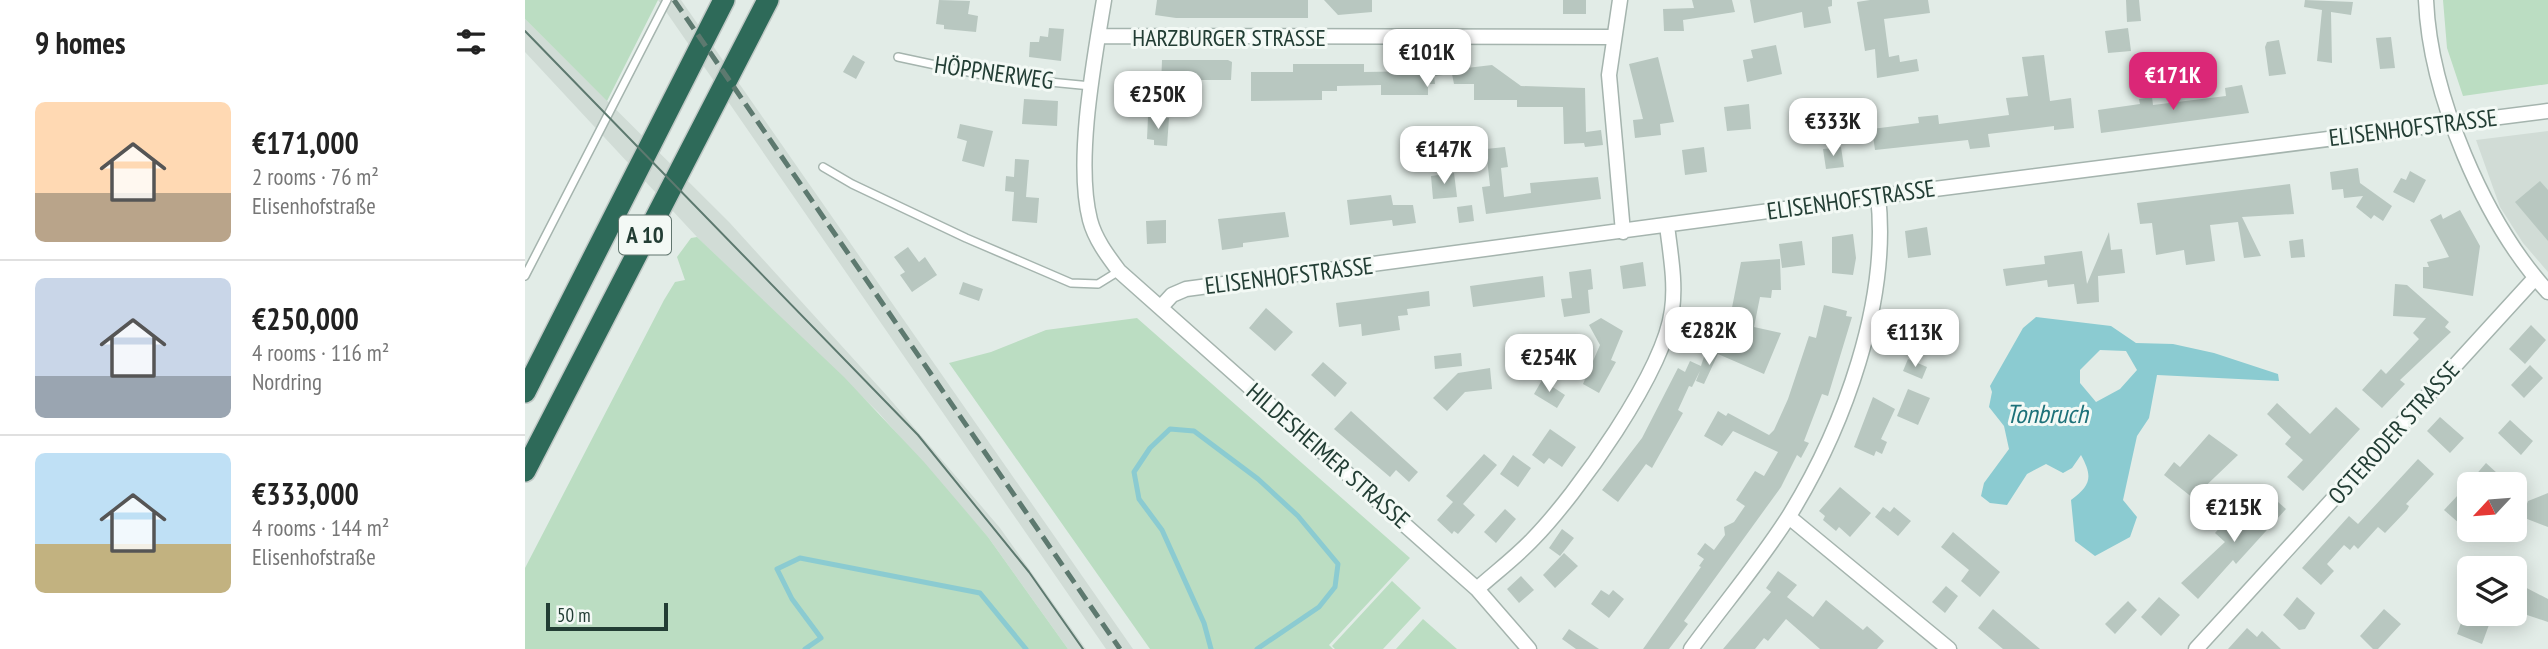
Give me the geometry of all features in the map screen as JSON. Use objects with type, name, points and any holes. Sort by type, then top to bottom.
[{"type":"highway","name":"A 10","points":[[525,392],[724,0]]},
{"type":"highway","name":"A 10","points":[[525,471],[768,0]]},
{"type":"street","name":"HILDESHEIMER STRASSE","points":[[1104,0],[1091,86],[1087,202],[1103,250],[1119,271],[1477,589],[1529,649]]},
{"type":"street","points":[[1623,232],[1611,115],[1612,37],[1620,4],[1634,0]]},
{"type":"street","points":[[2426,0],[2433,56],[2454,122],[2495,222],[2548,292]]},
{"type":"street","name":"HARZBURGER STRASSE","points":[[1098,36],[1612,37]]},
{"type":"street","name":"ELISENHOFSTRASSE","points":[[1161,307],[1172,295],[1186,289],[1878,196],[2548,111]]},
{"type":"street","points":[[1691,649],[1789,517],[1828,440],[1853,378],[1869,323],[1881,230],[1878,196]]},
{"type":"street","points":[[1477,589],[1533,539],[1569,494],[1617,428],[1660,354],[1672,310],[1667,225]]},
{"type":"street","name":"OSTERODER STRASSE","points":[[2196,649],[2535,278]]},
{"type":"street","points":[[1789,517],[1949,649]]},
{"type":"lane","points":[[525,276],[667,0]]},
{"type":"lane","name":"HÖPPNERWEG","points":[[898,57],[987,76],[1091,86]]},
{"type":"lane","points":[[823,167],[852,184],[966,238],[1071,284],[1098,284],[1119,271]]},
{"type":"shaded area","points":[[658,0],[681,0],[1133,649],[1106,649]]},
{"type":"shaded area","points":[[525,19],[729,222],[889,398],[1000,528],[1086,649],[1068,649],[988,537],[878,412],[697,237],[525,52]]},
{"type":"shaded area","points":[[2548,131],[2548,272],[2523,243],[2500,207],[2476,140]]},
{"type":"green space","points":[[525,0],[658,0],[607,101],[525,19]]},
{"type":"green space","points":[[2443,0],[2548,0],[2548,84],[2463,96],[2447,48]]},
{"type":"green space","points":[[697,237],[844,377],[924,462],[988,537],[1068,649],[525,649],[525,568],[664,300],[675,282],[685,280],[677,257],[691,238]]},
{"type":"green space","points":[[1137,318],[1410,558],[1329,645],[1333,649],[1150,649],[949,363],[991,352],[1046,330]]},
{"type":"green space","points":[[1392,581],[1421,608],[1383,649],[1335,649],[1332,646]]},
{"type":"green space","points":[[1423,619],[1457,649],[1396,649]]},
{"type":"water","name":"Tonbruch","points":[[2036,317],[2111,326],[2136,343],[2173,344],[2214,353],[2278,374],[2279,381],[2157,375],[2149,418],[2137,436],[2123,500],[2137,517],[2130,537],[2095,556],[2075,541],[2071,500],[2083,490],[2088,480],[2081,455],[2072,468],[2063,473],[2046,464],[2027,474],[2007,505],[1990,503],[1981,496],[1984,483],[2009,449],[2004,426],[1989,407],[1992,392],[1990,386],[2023,328]],"holes":[[[2100,350],[2126,351],[2137,370],[2120,389],[2096,402],[2080,383],[2080,370]]]},
{"type":"building","points":[[939,0],[970,1],[968,14],[978,16],[976,32],[944,29],[944,25],[936,24]]},
{"type":"building","points":[[1157,0],[1308,0],[1308,18],[1176,18],[1155,15]]},
{"type":"building","points":[[1324,0],[1372,0],[1372,12],[1338,15]]},
{"type":"building","points":[[1563,0],[1586,0],[1586,14],[1563,14]]},
{"type":"building","points":[[1692,0],[1732,0],[1735,12],[1683,20],[1684,31],[1664,31],[1663,9],[1694,8]]},
{"type":"building","points":[[1750,0],[1832,0],[1832,6],[1828,7],[1831,23],[1804,28],[1802,12],[1754,23]]},
{"type":"building","points":[[1928,0],[1930,13],[1884,19],[1889,57],[1899,55],[1900,62],[1917,59],[1919,71],[1877,78],[1875,49],[1865,51],[1857,2]]},
{"type":"building","points":[[2126,0],[2139,0],[2141,21],[2127,22]]},
{"type":"building","points":[[2305,0],[2353,2],[2351,15],[2331,12],[2332,63],[2317,61],[2322,10],[2304,7]]},
{"type":"building","points":[[1049,28],[1064,29],[1061,61],[1029,57],[1030,42],[1039,42],[1040,36],[1048,37]]},
{"type":"building","points":[[2128,28],[2131,51],[2108,53],[2105,31]]},
{"type":"building","points":[[2391,37],[2395,68],[2380,69],[2376,38]]},
{"type":"building","points":[[2279,40],[2286,74],[2269,76],[2265,47],[2267,42]]},
{"type":"building","points":[[1776,45],[1782,74],[1747,82],[1743,60],[1753,58],[1751,50]]},
{"type":"building","points":[[853,55],[865,62],[856,79],[843,72]]},
{"type":"building","points":[[2044,55],[2050,101],[2071,98],[2074,128],[2054,130],[2054,126],[1988,134],[1990,147],[1970,149],[1968,140],[1875,150],[1872,129],[1919,123],[1918,117],[1938,115],[1939,124],[2009,115],[2006,98],[2028,96],[2022,57]]},
{"type":"building","points":[[1658,57],[1674,122],[1660,124],[1661,135],[1635,138],[1633,120],[1643,119],[1629,64]]},
{"type":"building","points":[[1162,60],[1228,60],[1232,62],[1231,80],[1195,80],[1194,102],[1181,101],[1181,87],[1161,86]]},
{"type":"building","points":[[1425,60],[1458,60],[1458,69],[1492,65],[1521,86],[1585,88],[1586,132],[1601,130],[1603,145],[1585,147],[1584,143],[1564,144],[1563,107],[1517,107],[1517,100],[1474,100],[1474,84],[1454,84],[1452,74],[1434,76],[1435,84],[1428,84],[1428,95],[1381,95],[1381,85],[1337,86],[1337,91],[1322,91],[1322,100],[1251,101],[1251,72],[1293,72],[1293,64],[1364,64],[1364,72],[1425,71]]},
{"type":"building","points":[[2242,85],[2249,113],[2101,133],[2098,110],[2140,104],[2139,99],[2152,97],[2153,105],[2226,96],[2225,88]]},
{"type":"building","points":[[1024,99],[1058,101],[1057,126],[1022,124]]},
{"type":"building","points":[[1749,104],[1751,129],[1727,131],[1724,107]]},
{"type":"building","points":[[1148,117],[1169,118],[1167,146],[1154,145],[1154,140],[1147,139]]},
{"type":"building","points":[[960,124],[993,131],[984,167],[962,161],[967,141],[957,138]]},
{"type":"building","points":[[1505,147],[1508,167],[1501,168],[1504,197],[1531,193],[1530,183],[1598,177],[1601,199],[1486,214],[1482,187],[1490,186],[1486,149]]},
{"type":"building","points":[[1704,147],[1707,172],[1685,175],[1682,150]]},
{"type":"building","points":[[1841,147],[1844,167],[1826,169],[1823,149]]},
{"type":"building","points":[[1015,159],[1029,160],[1026,197],[1039,198],[1037,223],[1012,221],[1014,192],[1005,191],[1006,176],[1014,177]]},
{"type":"building","points":[[2358,168],[2360,183],[2392,206],[2383,221],[2374,215],[2371,219],[2356,207],[2363,196],[2344,198],[2343,189],[2332,190],[2330,172]]},
{"type":"building","points":[[2410,171],[2426,180],[2414,203],[2393,192],[2401,178],[2406,180]]},
{"type":"building","points":[[1454,173],[1457,197],[1433,199],[1431,176]]},
{"type":"building","points":[[2540,181],[2548,190],[2548,241],[2515,202]]},
{"type":"building","points":[[2290,184],[2294,214],[2242,217],[2261,256],[2244,258],[2238,222],[2210,225],[2215,261],[2186,265],[2184,250],[2156,255],[2152,223],[2140,224],[2137,203]]},
{"type":"building","points":[[1391,195],[1393,205],[1413,205],[1416,223],[1393,226],[1392,220],[1350,225],[1347,200]]},
{"type":"building","points":[[1472,205],[1474,221],[1459,223],[1457,207]]},
{"type":"building","points":[[2460,210],[2480,246],[2473,296],[2423,288],[2423,267],[2429,267],[2427,262],[2449,257],[2430,220],[2441,214],[2443,219]]},
{"type":"building","points":[[1285,212],[1289,237],[1243,243],[1243,247],[1222,250],[1218,219]]},
{"type":"building","points":[[1166,220],[1166,243],[1147,244],[1146,221]]},
{"type":"building","points":[[1927,227],[1931,255],[1908,258],[1905,231]]},
{"type":"building","points":[[2109,232],[2111,250],[2122,249],[2125,273],[2098,276],[2099,302],[2077,304],[2074,284],[2048,287],[2047,280],[2006,286],[2003,269],[2045,264],[2044,256],[2082,251],[2087,284]]},
{"type":"building","points":[[1853,234],[1856,258],[1853,275],[1832,273],[1832,237]]},
{"type":"building","points":[[2303,239],[2305,257],[2291,258],[2289,241]]},
{"type":"building","points":[[1802,241],[1805,265],[1782,268],[1779,244]]},
{"type":"building","points":[[908,247],[919,262],[925,257],[937,275],[912,292],[900,275],[905,272],[894,257]]},
{"type":"building","points":[[1780,259],[1781,290],[1772,290],[1771,298],[1760,297],[1754,327],[1781,333],[1764,374],[1718,354],[1704,384],[1696,381],[1700,371],[1692,387],[1689,386],[1678,410],[1683,413],[1652,468],[1646,464],[1618,502],[1602,490],[1642,438],[1678,368],[1685,372],[1690,361],[1701,366],[1710,338],[1725,343],[1741,262]]},
{"type":"building","points":[[1643,262],[1646,286],[1623,289],[1620,266]]},
{"type":"building","points":[[1591,269],[1593,289],[1588,290],[1590,313],[1564,317],[1561,299],[1572,298],[1569,272]]},
{"type":"building","points":[[1543,276],[1545,297],[1473,307],[1470,286]]},
{"type":"building","points":[[963,282],[983,289],[979,301],[959,294]]},
{"type":"building","points":[[2395,284],[2407,285],[2449,322],[2445,327],[2451,332],[2400,380],[2405,384],[2382,408],[2362,390],[2381,369],[2386,374],[2419,339],[2413,333],[2426,318],[2393,316]]},
{"type":"building","points":[[1429,291],[1430,306],[1407,309],[1408,315],[1398,316],[1400,330],[1362,336],[1361,324],[1339,327],[1336,303]]},
{"type":"building","points":[[1824,305],[1847,311],[1846,316],[1852,317],[1828,396],[1822,394],[1804,441],[1809,443],[1801,458],[1797,455],[1781,487],[1684,621],[1688,624],[1669,649],[1643,649],[1701,567],[1699,566],[1704,559],[1697,554],[1705,543],[1714,550],[1725,535],[1724,527],[1734,522],[1745,506],[1736,500],[1755,471],[1764,476],[1778,452],[1733,431],[1722,446],[1704,436],[1718,411],[1726,416],[1728,413],[1769,435],[1774,430],[1788,399],[1809,336],[1816,338]]},
{"type":"building","points":[[1266,308],[1293,332],[1275,351],[1249,328]]},
{"type":"building","points":[[1601,318],[1623,331],[1611,360],[1616,362],[1599,393],[1583,384],[1600,345],[1589,325]]},
{"type":"building","points":[[2531,325],[2546,340],[2525,364],[2509,349]]},
{"type":"building","points":[[1461,353],[1462,366],[1435,369],[1434,356]]},
{"type":"building","points":[[1908,359],[1927,367],[1922,379],[1903,371]]},
{"type":"building","points":[[1323,362],[1347,383],[1335,397],[1311,375]]},
{"type":"building","points":[[2530,365],[2543,378],[2524,398],[2511,385]]},
{"type":"building","points":[[1490,368],[1492,389],[1465,392],[1447,411],[1433,398],[1458,373]]},
{"type":"building","points":[[1542,380],[1565,395],[1557,408],[1534,394]]},
{"type":"building","points":[[1908,389],[1930,398],[1918,425],[1897,416]]},
{"type":"building","points":[[1873,397],[1895,409],[1881,439],[1887,442],[1882,454],[1876,451],[1874,456],[1854,447]]},
{"type":"building","points":[[2277,403],[2310,434],[2336,407],[2360,429],[2303,491],[2287,477],[2303,460],[2285,444],[2291,437],[2267,414]]},
{"type":"building","points":[[1351,411],[1418,472],[1409,482],[1396,470],[1390,477],[1334,429]]},
{"type":"building","points":[[2440,417],[2464,438],[2450,453],[2427,431]]},
{"type":"building","points":[[2510,420],[2533,441],[2521,455],[2498,433]]},
{"type":"building","points":[[1550,429],[1576,447],[1562,467],[1549,458],[1544,464],[1532,455]]},
{"type":"building","points":[[2209,434],[2238,455],[2193,498],[2164,475],[2174,462],[2180,467]]},
{"type":"building","points":[[1484,454],[1497,465],[1463,504],[1475,515],[1458,534],[1454,531],[1452,534],[1437,520],[1453,502],[1446,496]]},
{"type":"building","points":[[1513,455],[1531,468],[1518,487],[1500,474]]},
{"type":"building","points":[[2418,459],[2434,474],[2406,504],[2409,506],[2407,510],[2385,533],[2378,527],[2358,549],[2354,545],[2350,550],[2344,545],[2327,564],[2334,571],[2321,585],[2302,568],[2349,516],[2358,524]]},
{"type":"building","points":[[2486,463],[2496,472],[2478,472]]},
{"type":"building","points":[[1840,487],[1871,513],[1850,537],[1839,527],[1836,531],[1823,520],[1825,516],[1819,511]]},
{"type":"building","points":[[2548,493],[2548,527],[2527,519],[2528,501]]},
{"type":"building","points":[[2269,494],[2286,509],[2236,564],[2233,560],[2198,599],[2181,583],[2225,542],[2215,533],[2230,516],[2238,523]]},
{"type":"building","points":[[2457,496],[2457,521],[2444,510]]},
{"type":"building","points":[[1883,507],[1890,512],[1894,507],[1911,521],[1898,536],[1875,517]]},
{"type":"building","points":[[1505,509],[1516,519],[1496,543],[1484,532]]},
{"type":"building","points":[[1562,529],[1574,538],[1560,556],[1549,548]]},
{"type":"building","points":[[1953,532],[2000,572],[1980,597],[1961,581],[1969,570],[1941,547]]},
{"type":"building","points":[[1564,553],[1578,566],[1555,588],[1543,575]]},
{"type":"building","points":[[1778,571],[1797,585],[1787,597],[1813,617],[1826,600],[1863,630],[1867,626],[1884,641],[1877,649],[1820,649],[1786,619],[1768,641],[1764,638],[1755,649],[1723,649],[1771,592],[1766,588]]},
{"type":"building","points":[[1521,576],[1534,590],[1519,603],[1507,589]]},
{"type":"building","points":[[1946,586],[1958,596],[1945,613],[1932,602]]},
{"type":"building","points":[[2527,588],[2548,599],[2548,622],[2527,615]]},
{"type":"building","points":[[1601,590],[1609,595],[1613,590],[1624,599],[1609,618],[1591,604]]},
{"type":"building","points":[[2159,597],[2180,615],[2161,636],[2141,617]]},
{"type":"building","points":[[2297,597],[2315,613],[2305,629],[2299,630],[2283,615]]},
{"type":"building","points":[[2128,601],[2137,610],[2115,634],[2105,624]]},
{"type":"building","points":[[1993,609],[2040,649],[2003,649],[1978,628]]},
{"type":"building","points":[[2384,609],[2401,624],[2378,649],[2373,649],[2360,636]]},
{"type":"building","points":[[2460,626],[2489,626],[2482,644],[2457,634]]},
{"type":"building","points":[[2247,628],[2257,637],[2262,631],[2281,649],[2228,649]]},
{"type":"building","points":[[1569,629],[1599,649],[1576,649],[1562,639]]},
{"type":"waterway","points":[[1211,649],[1204,623],[1162,530],[1139,499],[1134,472],[1150,448],[1170,429],[1194,431],[1258,479],[1298,516],[1338,564],[1335,587],[1319,607],[1257,649]]},
{"type":"waterway","points":[[805,649],[821,638],[792,599],[777,569],[800,558],[980,593],[1026,649]]},
{"type":"tram line","points":[[525,31],[918,435],[1029,572],[1083,649]]},
{"type":"railway","points":[[674,0],[1120,649]]}]
